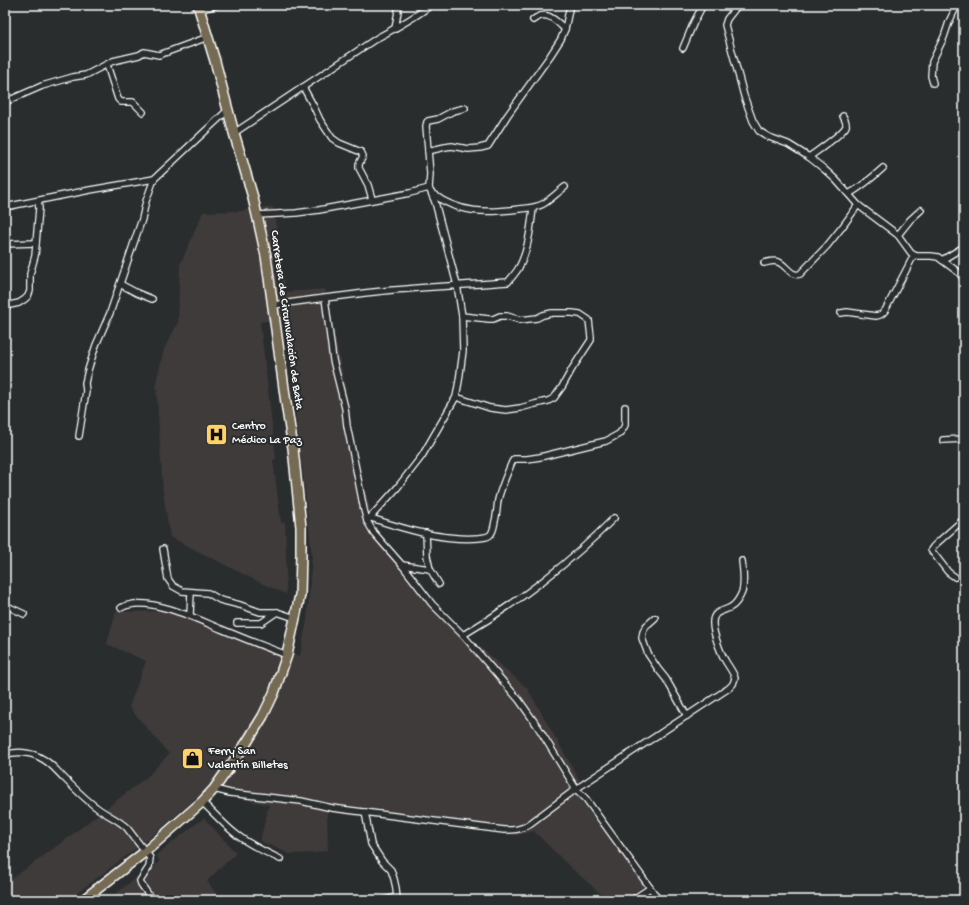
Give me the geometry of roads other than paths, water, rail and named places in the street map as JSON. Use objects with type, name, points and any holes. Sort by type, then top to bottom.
[{"type":"main road","name":"Carretera de Circunvalación de Bata","points":[[83,900],[146,851],[202,802],[214,789],[247,742],[263,716],[287,655],[300,595],[302,554],[301,527],[293,448],[266,256],[257,215],[217,67],[198,7]]},
{"type":"street","points":[[198,7],[216,5]]},
{"type":"street","points":[[395,29],[399,5]]},
{"type":"street","points":[[234,133],[377,38],[395,29],[431,5]]},
{"type":"street","points":[[428,151],[452,146],[468,149],[488,146],[507,116],[561,39],[565,29],[570,5]]},
{"type":"street","points":[[683,48],[703,5]]},
{"type":"street","points":[[738,5],[727,19],[725,26],[744,96],[753,121],[759,131],[788,144],[809,157],[824,169],[858,205],[898,235],[911,253],[917,256],[938,257],[958,272],[964,279]]},
{"type":"street","points":[[933,83],[931,76],[932,62],[957,5]]},
{"type":"street","points":[[533,20],[537,16],[546,15],[565,29]]},
{"type":"street","points":[[5,102],[42,86],[86,75],[113,61],[139,55],[144,52],[159,55],[208,37]]},
{"type":"street","points":[[107,65],[118,99],[121,102],[133,102],[143,112]]},
{"type":"street","points":[[303,87],[320,120],[332,138],[339,143],[363,154],[359,168],[368,185],[372,200]]},
{"type":"street","points":[[369,520],[422,456],[456,397],[463,351],[462,316],[457,285],[436,206],[430,190],[426,126],[428,121],[438,119],[453,111],[464,108]]},
{"type":"street","points":[[79,436],[86,391],[85,383],[88,370],[96,345],[110,313],[154,179],[228,110]]},
{"type":"street","points":[[809,157],[842,132],[846,126],[843,116]]},
{"type":"street","points":[[848,194],[858,189],[882,168]]},
{"type":"street","points":[[5,207],[154,179]]},
{"type":"street","points":[[257,215],[319,210],[430,190],[446,203],[471,211],[499,211],[533,208],[543,204],[565,186]]},
{"type":"street","points":[[5,306],[18,303],[28,296],[30,291],[31,267],[35,260],[38,201]]},
{"type":"street","points":[[764,263],[774,261],[779,262],[793,274],[800,274],[827,246],[858,205]]},
{"type":"street","points":[[273,305],[383,291],[508,282],[518,269],[524,256],[530,235],[533,208]]},
{"type":"street","points":[[898,235],[910,220],[921,210]]},
{"type":"street","points":[[5,244],[36,243]]},
{"type":"street","points":[[942,260],[962,248],[964,245]]},
{"type":"street","points":[[840,313],[847,312],[876,316],[886,311],[914,255]]},
{"type":"street","points":[[120,284],[152,299]]},
{"type":"street","points":[[325,298],[333,360],[345,408],[347,426],[364,510],[374,533],[402,565],[432,604],[463,635],[516,695],[576,789],[586,799],[659,900]]},
{"type":"street","points":[[456,397],[490,408],[506,410],[548,401],[554,398],[562,387],[591,340],[589,320],[580,314],[552,313],[543,314],[537,318],[520,320],[507,316],[489,319],[462,316]]},
{"type":"street","points":[[369,520],[455,538],[470,539],[487,537],[491,535],[493,530],[498,499],[514,459],[540,457],[606,440],[619,434],[625,425],[625,407]]},
{"type":"street","points":[[943,440],[964,439]]},
{"type":"street","points":[[463,635],[486,622],[552,573],[593,539],[614,518]]},
{"type":"street","points":[[955,577],[948,572],[931,550],[964,519]]},
{"type":"street","points":[[426,533],[427,556],[430,569],[439,584]]},
{"type":"street","points":[[163,550],[168,579],[173,586],[182,591],[208,593],[220,600],[260,612],[277,612],[295,618]]},
{"type":"street","points":[[214,789],[230,793],[302,802],[332,808],[504,830],[521,829],[576,789],[733,684],[735,680],[734,674],[725,662],[721,652],[713,626],[713,621],[717,613],[734,605],[740,595],[744,576],[742,561]]},
{"type":"street","points":[[402,565],[430,569]]},
{"type":"street","points":[[190,615],[191,592]]},
{"type":"street","points":[[121,608],[130,604],[144,604],[162,607],[190,615],[287,655]]},
{"type":"street","points":[[5,605],[24,614]]},
{"type":"street","points":[[237,623],[261,623],[277,612]]},
{"type":"street","points":[[655,618],[646,626],[642,638],[648,654],[658,670],[666,679],[687,716]]},
{"type":"street","points":[[5,755],[12,753],[29,754],[47,761],[95,806],[123,824],[146,851],[150,858],[149,867],[140,881],[152,900]]},
{"type":"street","points":[[202,802],[237,835],[280,859]]},
{"type":"street","points":[[365,812],[371,844],[382,861],[391,870],[394,878],[396,898],[385,900]]},
{"type":"street","points":[[632,900],[650,888]]},
{"type":"place","name":"Centro Médico La Paz","points":[[216,434]]},
{"type":"place","name":"Ferry San Valentín Billetes","points":[[193,759]]}]
